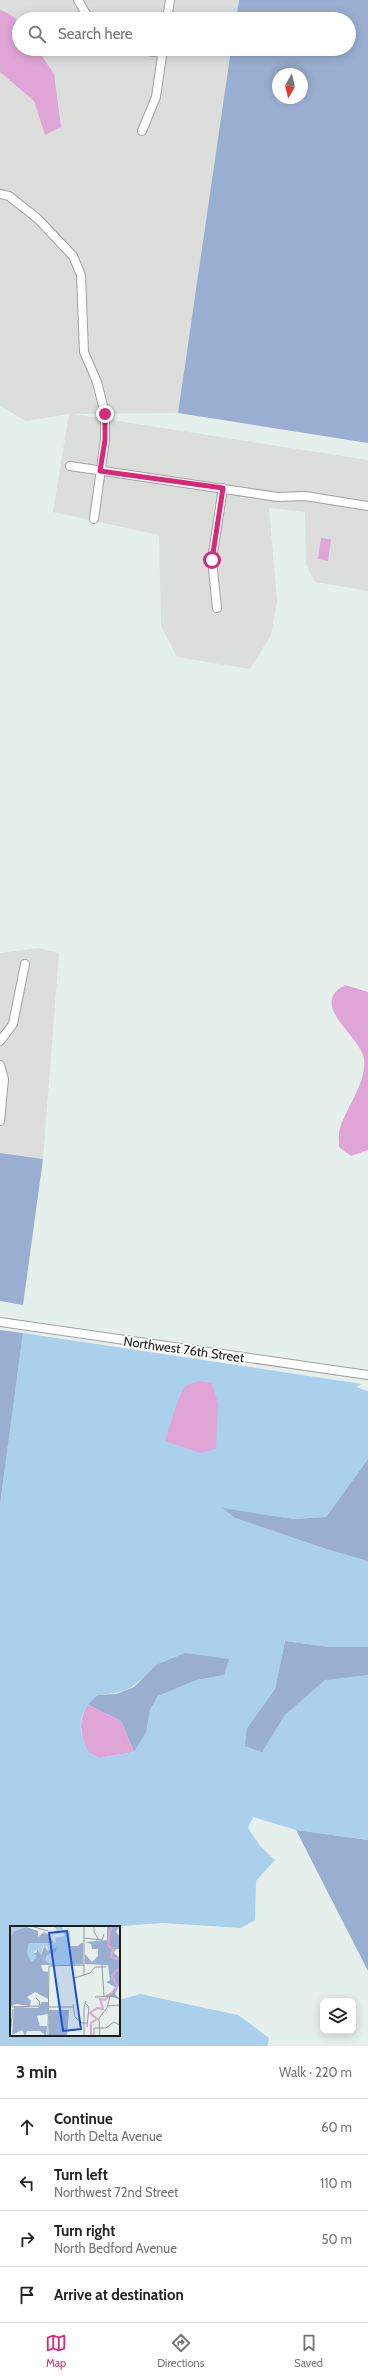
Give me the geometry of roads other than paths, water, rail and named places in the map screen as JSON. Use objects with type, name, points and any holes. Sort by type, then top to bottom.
[{"type":"street","points":[[78,0],[85,12]]},
{"type":"street","points":[[168,12],[170,0]]},
{"type":"street","points":[[142,131],[156,97],[161,56]]},
{"type":"street","points":[[0,194],[9,196],[38,219],[73,256],[81,275],[84,352],[98,382],[105,414],[105,440],[94,519]]},
{"type":"street","points":[[70,466],[278,497],[305,496],[368,506]]},
{"type":"street","points":[[217,608],[212,560],[223,488]]},
{"type":"street","points":[[0,1041],[12,1024],[25,964]]},
{"type":"street","points":[[0,1065],[4,1079],[0,1121]]},
{"type":"street","name":"Northwest 76th Street","points":[[0,1322],[368,1375]]}]
